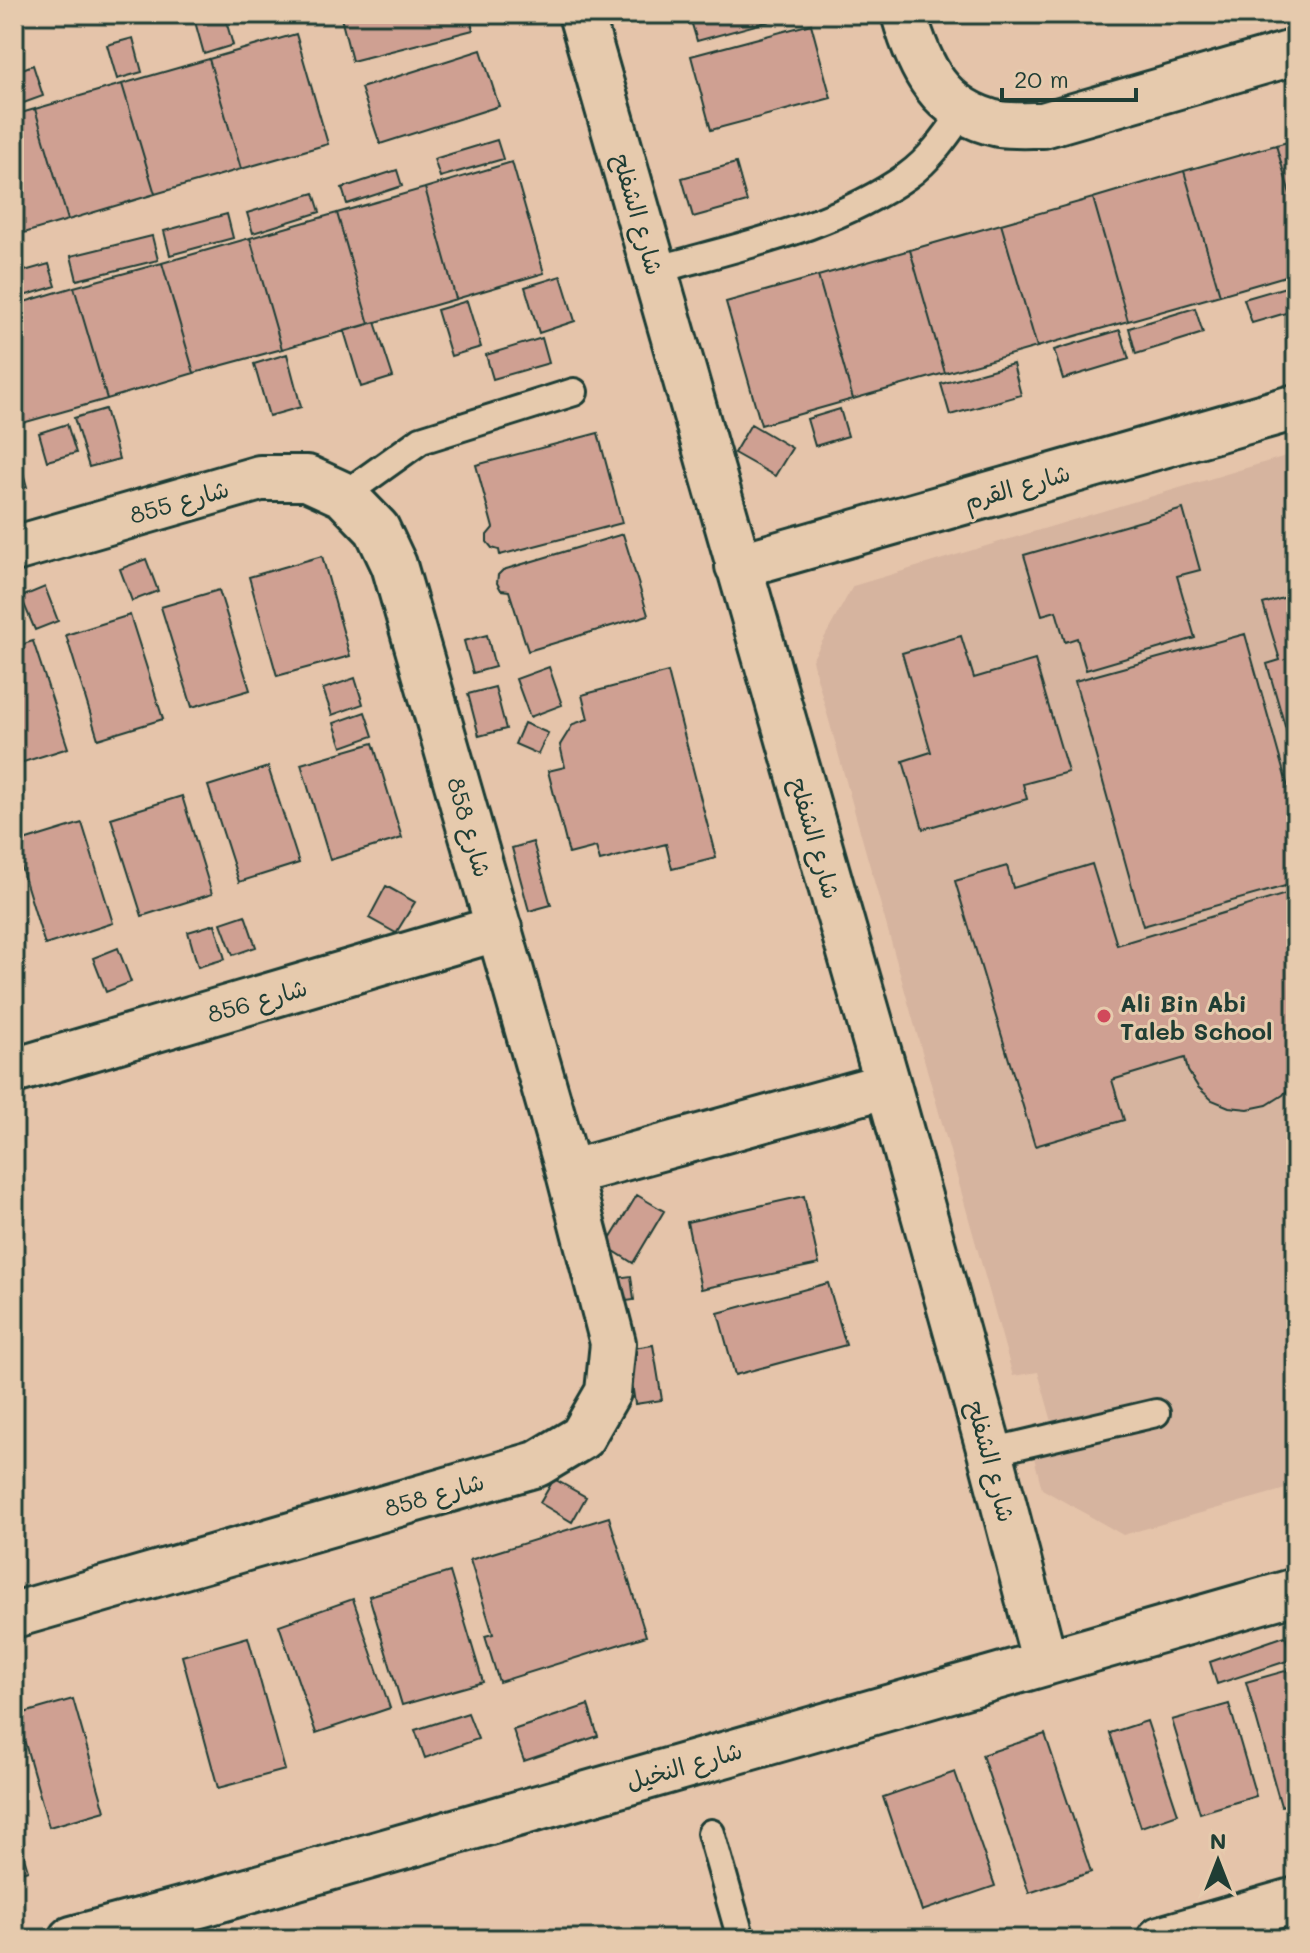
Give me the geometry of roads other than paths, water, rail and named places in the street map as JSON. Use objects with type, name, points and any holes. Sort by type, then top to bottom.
[{"type":"street","name":"شارع الشفلح","points":[[581,14],[888,1085],[1045,1663]]},
{"type":"street","points":[[904,14],[915,52],[936,88],[963,112],[1000,124],[1043,125],[1296,52]]},
{"type":"street","name":"شارع القرم","points":[[738,566],[1296,407]]},
{"type":"street","name":"شارع 855","points":[[14,549],[260,478],[307,478],[344,495]]},
{"type":"street","name":"شارع 858","points":[[14,1615],[537,1464],[582,1437],[608,1392],[613,1343],[569,1173],[394,565],[377,529],[344,495]]},
{"type":"street","name":"شارع 856","points":[[14,1071],[499,928]]},
{"type":"street","points":[[569,1173],[888,1085]]},
{"type":"street","name":"شارع النخيل","points":[[72,1939],[207,1922],[1045,1663],[1296,1591]]},
{"type":"street","points":[[1160,1939],[1251,1927],[1296,1900]]},
{"type":"lane","points":[[656,270],[825,221],[908,176],[938,147],[963,112]]},
{"type":"lane","points":[[344,495],[421,440],[574,392]]},
{"type":"lane","points":[[990,1452],[1156,1413]]},
{"type":"lane","points":[[711,1833],[741,1939]]},
{"type":"place","name":"Ali Bin Abi Taleb School","points":[[1104,1016]]}]
